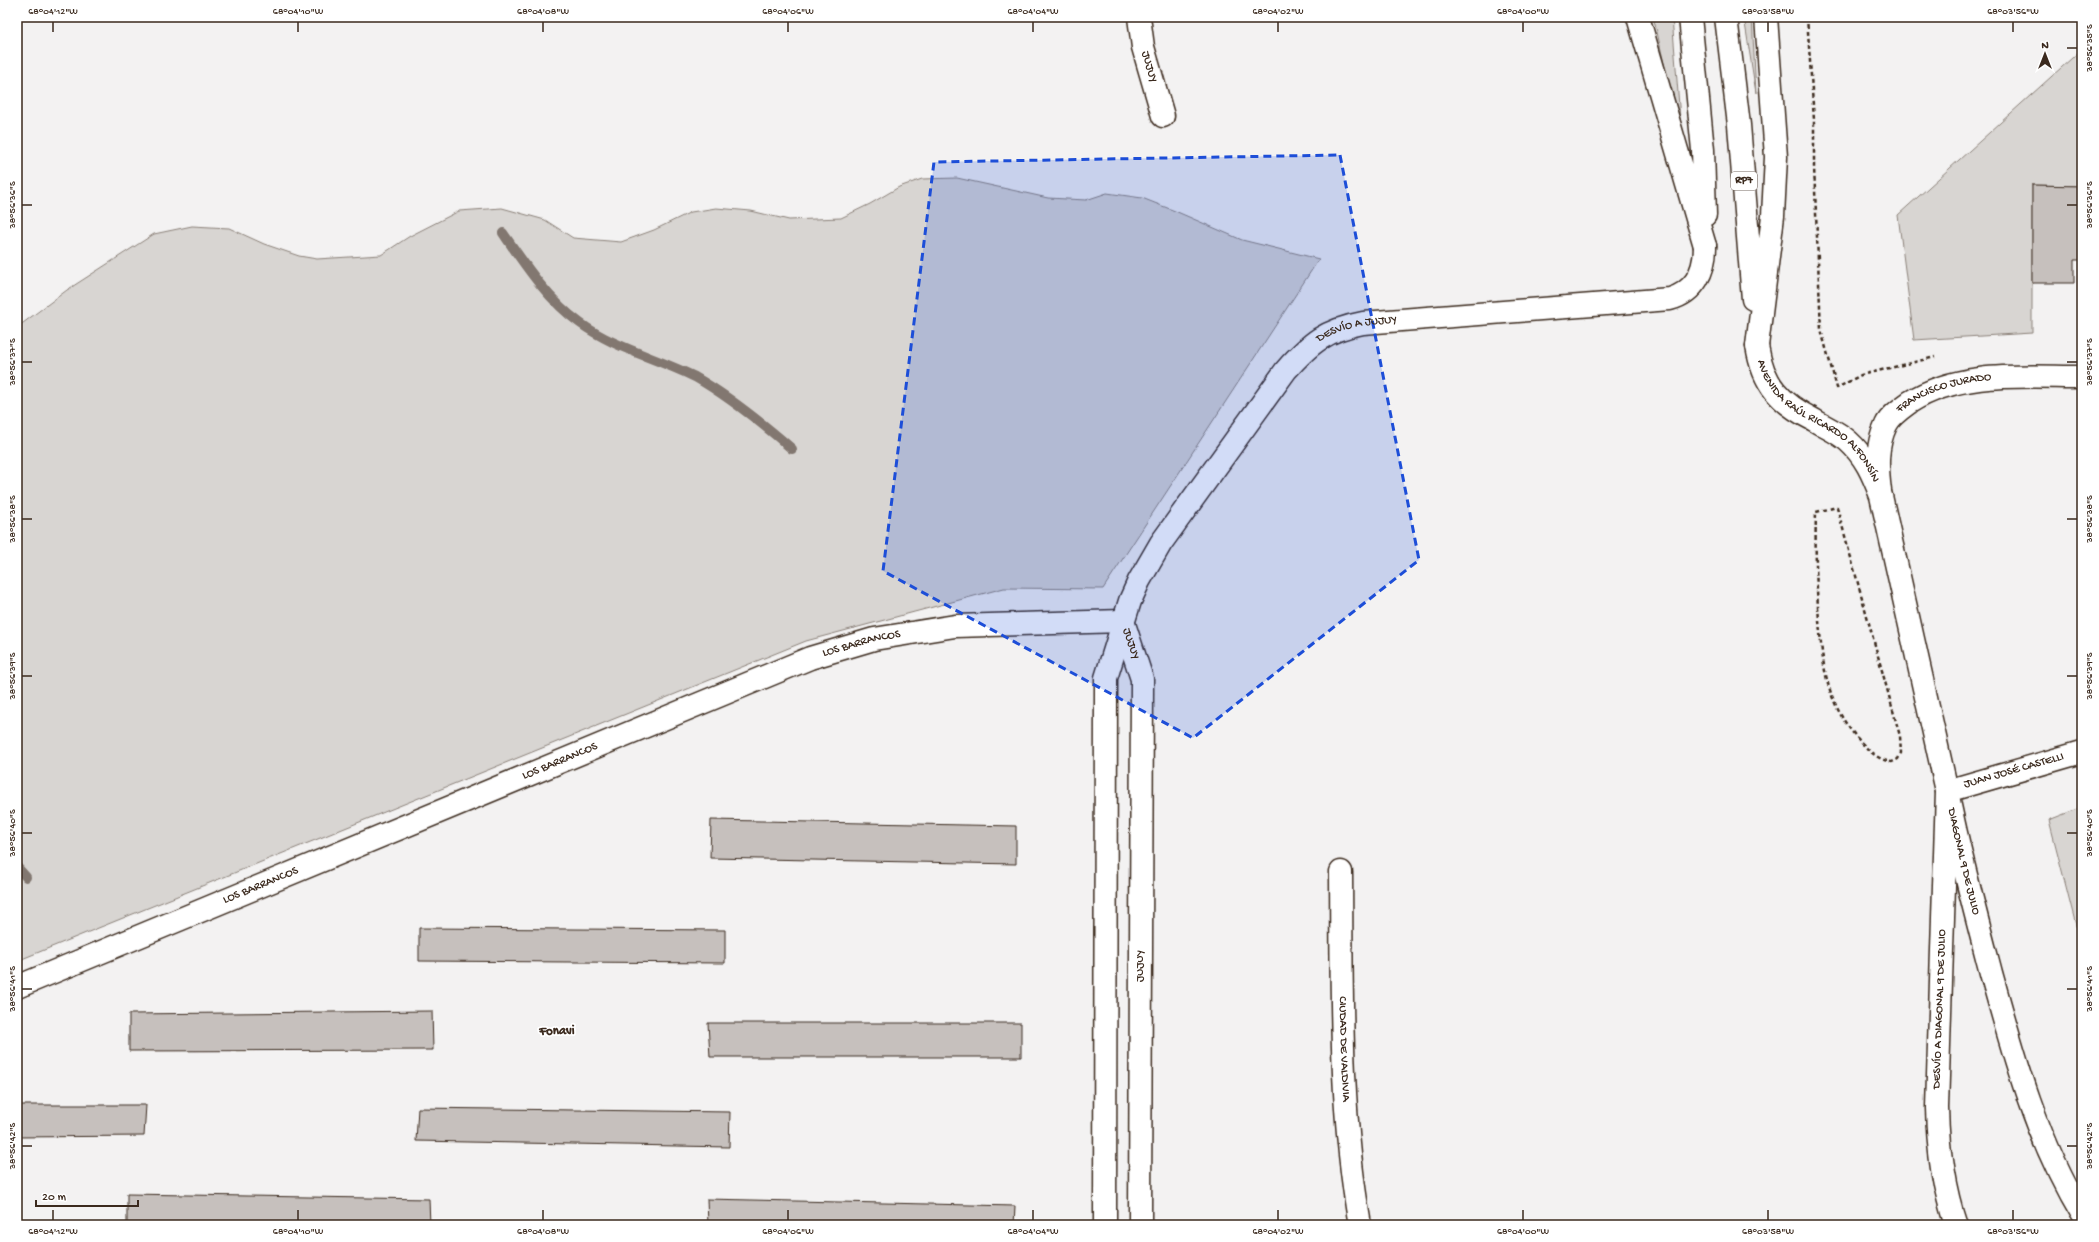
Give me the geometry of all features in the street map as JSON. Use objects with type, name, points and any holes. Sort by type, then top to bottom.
[{"type":"main road","name":"JUJUY","points":[[1139,17],[1143,47],[1163,116]]},
{"type":"main road","points":[[1638,17],[1705,246]]},
{"type":"main road","name":"DESVÍO A JUJUY","points":[[1123,621],[1139,581],[1161,543],[1286,370],[1306,348],[1319,339],[1333,331],[1363,324],[1670,299],[1679,296],[1697,281],[1704,264],[1705,246],[1703,150],[1690,17]]},
{"type":"main road","name":"RP7","points":[[1726,17],[1746,199],[1757,346]]},
{"type":"main road","points":[[1757,346],[1773,216],[1776,157],[1766,17]]},
{"type":"main road","name":"AVENIDA RAÚL RICARDO ALFONSÍN","points":[[1757,346],[1759,362],[1764,377],[1775,392],[1799,412],[1847,440],[1867,464],[1880,496]]},
{"type":"main road","name":"FRANCISCO JURADO","points":[[1880,496],[1877,468],[1879,444],[1887,423],[1901,408],[1921,395],[1946,386],[1977,379],[2014,377],[2082,377]]},
{"type":"main road","name":"DIAGONAL 9 DE JULIO","points":[[1880,496],[1947,790],[1959,852],[2020,1074],[2056,1167],[2081,1210]]},
{"type":"main road","name":"JUJUY","points":[[1105,1225],[1106,678],[1123,621]]},
{"type":"main road","name":"JUJUY","points":[[1123,621],[1142,679],[1140,1225]]},
{"type":"main road","name":"LOS BARRANCOS","points":[[17,987],[810,658],[874,639],[955,626],[1123,621]]},
{"type":"main road","name":"JUAN JOSÉ CASTELLI","points":[[1947,790],[2082,752]]},
{"type":"main road","name":"DESVÍO A DIAGONAL 9 DE JULIO","points":[[1947,790],[1936,1108],[1937,1142],[1943,1177],[1956,1225]]},
{"type":"main road","name":"CIUDAD DE VALDIVIA","points":[[1341,872],[1345,1079],[1351,1153],[1360,1225]]},
{"type":"path","points":[[1807,17],[1814,120],[1814,167],[1821,330],[1837,388]]},
{"type":"path","points":[[1837,507],[1900,736],[1901,753],[1898,760],[1892,762],[1884,761],[1876,757],[1850,730],[1838,712],[1823,669],[1816,574],[1816,512],[1837,507]]},
{"type":"highlighted area","points":[[1340,155],[1419,560],[1193,738],[883,571],[934,162]]},
{"type":"shaded area","points":[[1653,17],[1672,17],[1682,144],[1657,32]]},
{"type":"shaded area","points":[[1744,17],[1752,17],[1756,93]]},
{"type":"shaded area","points":[[2082,49],[2082,186],[2032,185],[2032,333],[1914,340],[1898,215]]},
{"type":"shaded area","points":[[957,178],[1048,198],[1086,200],[1107,193],[1142,198],[1242,240],[1319,259],[1103,589],[1004,588],[806,641],[17,961],[17,328],[19,326],[67,290],[154,234],[192,226],[229,228],[264,244],[299,256],[317,259],[381,255],[410,236],[459,211],[502,208],[545,220],[573,238],[621,242],[654,230],[691,212],[716,208],[751,211],[789,220],[841,218],[870,204],[899,187],[922,179]]},
{"type":"shaded area","points":[[2082,807],[2082,949],[2049,820]]},
{"type":"building","points":[[2032,185],[2082,186],[2082,260],[2074,260],[2074,283],[2032,283]]},
{"type":"building","points":[[711,820],[1016,826],[1016,864],[710,858]]},
{"type":"building","points":[[419,928],[725,930],[725,963],[419,961]]},
{"type":"building","points":[[432,1011],[433,1050],[129,1051],[129,1014]]},
{"type":"building","points":[[708,1023],[1021,1023],[1021,1057],[710,1057]]},
{"type":"building","points":[[17,1105],[146,1105],[144,1136],[17,1137]]},
{"type":"building","points":[[418,1108],[730,1112],[729,1147],[416,1141]]},
{"type":"building","points":[[127,1194],[429,1199],[430,1225],[127,1225]]},
{"type":"building","points":[[707,1199],[1015,1206],[1014,1225],[708,1225]]},
{"type":"waterway","points":[[503,233],[547,293],[568,314],[580,323],[593,332],[621,346],[695,377],[721,393],[792,449]]},
{"type":"waterway","points":[[17,867],[26,877]]},
{"type":"district","name":"Fonavi","points":[[557,1031]]}]
